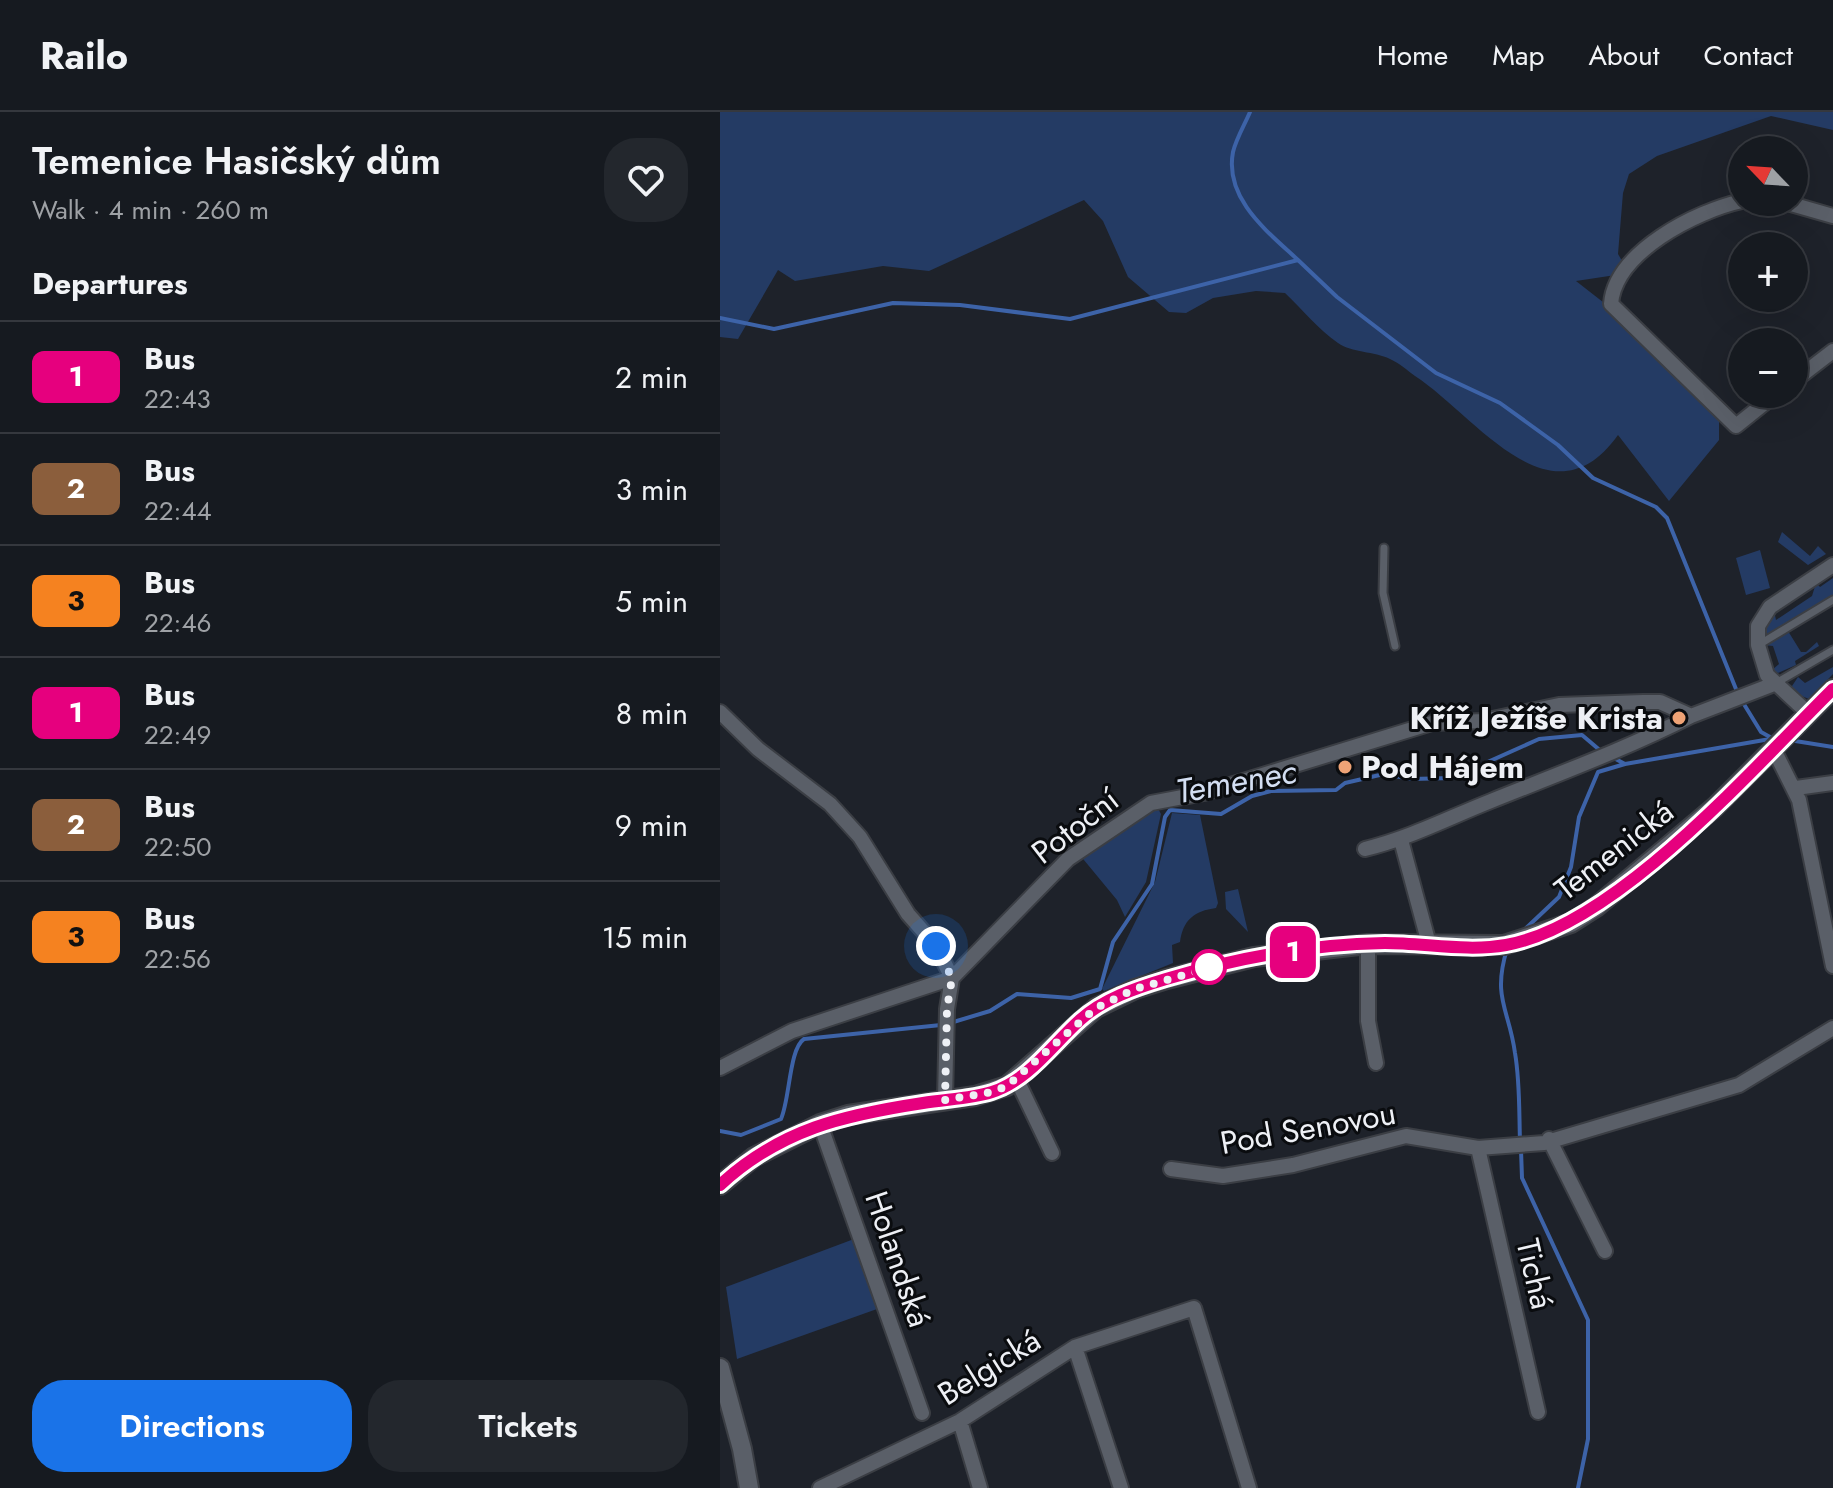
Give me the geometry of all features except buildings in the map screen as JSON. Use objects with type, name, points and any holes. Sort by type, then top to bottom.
[{"type":"street","points":[[1728,205],[1648,245],[1619,275],[1612,288],[1611,304],[1724,418],[1736,426],[1758,408]]},
{"type":"street","points":[[1808,209],[1833,216]]},
{"type":"street","points":[[1808,370],[1833,351]]},
{"type":"street","points":[[1804,718],[1763,667],[1758,626],[1770,607],[1833,565]]},
{"type":"street","points":[[1365,849],[1401,840],[1607,755],[1691,716],[1774,684]]},
{"type":"street","name":"Temenická","points":[[720,1185],[754,1157],[820,1124],[848,1115],[992,1092],[1017,1080],[1082,1018],[1135,989],[1254,957],[1368,944],[1504,945],[1571,923],[1662,853],[1715,807],[1833,689]]},
{"type":"street","name":"Potoční","points":[[720,1068],[792,1031],[952,978],[1068,859],[1151,803],[1204,793],[1432,723],[1483,721],[1559,705],[1643,702],[1660,702],[1691,716]]},
{"type":"street","points":[[720,712],[758,749],[830,804],[860,837],[908,914],[936,946],[952,978],[945,1100]]},
{"type":"street","points":[[1776,746],[1796,788],[1833,966]]},
{"type":"street","points":[[1796,788],[1833,783]]},
{"type":"street","points":[[1401,840],[1429,944]]},
{"type":"street","points":[[1368,944],[1368,1021],[1376,1063]]},
{"type":"street","name":"Pod Senovou","points":[[1171,1169],[1223,1176],[1293,1165],[1406,1136],[1478,1148],[1544,1143],[1549,1139],[1739,1085],[1833,1028]]},
{"type":"street","points":[[1017,1080],[1052,1153]]},
{"type":"street","name":"Holandská","points":[[820,1124],[922,1413]]},
{"type":"street","points":[[1549,1139],[1605,1251]]},
{"type":"street","name":"Tichá","points":[[1478,1148],[1538,1412]]},
{"type":"street","name":"Belgická","points":[[820,1488],[843,1483],[960,1421],[1075,1347],[1194,1308],[1249,1488]]},
{"type":"street","points":[[1075,1347],[1121,1488]]},
{"type":"street","points":[[720,1368],[749,1488]]},
{"type":"street","points":[[960,1421],[980,1488]]},
{"type":"lane","points":[[1384,548],[1383,593],[1395,646]]},
{"type":"lane","points":[[1758,645],[1833,600]]},
{"type":"lane","points":[[1774,684],[1833,650]]},
{"type":"shaded area","points":[[720,112],[1833,112],[1833,130],[1771,116],[1657,156],[1629,174],[1623,193],[1618,254],[1629,273],[1576,281],[1608,306],[1719,421],[1719,440],[1669,501],[1618,435],[1593,461],[1566,471],[1540,468],[1488,437],[1397,362],[1338,343],[1285,293],[1256,291],[1213,298],[1186,313],[1169,312],[1128,277],[1103,221],[1084,200],[929,271],[883,266],[795,281],[778,270],[738,339],[720,337]]},
{"type":"shaded area","points":[[1782,532],[1810,556],[1818,546],[1826,554],[1808,565],[1778,542]]},
{"type":"shaded area","points":[[1760,550],[1770,588],[1746,595],[1736,558]]},
{"type":"shaded area","points":[[1833,578],[1833,596],[1763,638],[1764,629],[1774,611],[1776,620],[1812,596],[1816,583],[1820,587]]},
{"type":"shaded area","points":[[1788,631],[1801,652],[1806,652],[1817,642],[1819,646],[1795,661],[1796,665],[1778,673],[1772,670],[1779,664],[1773,646],[1764,645]]},
{"type":"shaded area","points":[[1833,667],[1833,674],[1809,699],[1794,693],[1792,686],[1798,677],[1805,683]]},
{"type":"shaded area","points":[[1156,805],[1161,814],[1146,882],[1125,917],[1117,900],[1079,854]]},
{"type":"shaded area","points":[[1172,813],[1200,815],[1218,903],[1216,908],[1202,911],[1187,922],[1180,942],[1172,945],[1173,963],[1104,991],[1102,989],[1155,882]]},
{"type":"shaded area","points":[[1238,889],[1248,932],[1226,909],[1225,892]]},
{"type":"shaded area","points":[[854,1239],[877,1309],[737,1359],[726,1287]]},
{"type":"waterway","points":[[1250,112],[1233,152],[1235,185],[1251,213],[1298,260]]},
{"type":"waterway","points":[[720,318],[774,329],[893,303],[960,305],[1070,319],[1298,260],[1337,297],[1436,373],[1500,403],[1558,445],[1593,478],[1656,507],[1667,518],[1738,694]]},
{"type":"waterway","points":[[1742,701],[1761,732],[1770,737]]},
{"type":"waterway","name":"Temenec","points":[[950,1023],[990,1011],[1017,994],[1071,998],[1100,989],[1113,942],[1152,884],[1165,817],[1170,810],[1221,814],[1252,796],[1271,791],[1336,790],[1345,783],[1384,774],[1411,779],[1452,778],[1539,739],[1582,735],[1602,752]]},
{"type":"waterway","name":"Temenec","points":[[1610,756],[1625,764],[1776,738]]},
{"type":"waterway","name":"Temenec","points":[[1789,740],[1833,747]]},
{"type":"waterway","points":[[1523,931],[1559,897],[1571,867],[1579,817],[1598,772],[1625,764]]},
{"type":"waterway","points":[[1507,949],[1501,992],[1517,1064],[1520,1141]]},
{"type":"waterway","name":"Temenec","points":[[720,1131],[741,1135],[781,1119],[795,1053],[804,1039],[941,1025]]},
{"type":"waterway","points":[[1521,1150],[1522,1178],[1588,1320],[1588,1439],[1578,1488]]},
{"type":"bus line","name":"1","points":[[720,1185],[754,1157],[820,1124],[848,1115],[975,1096],[1007,1086],[1096,1008],[1135,989],[1167,979],[1254,957],[1368,944],[1504,945],[1530,939],[1571,923],[1596,907],[1715,807],[1833,689]]},
{"type":"place","name":"Kříž Ježíše Krista","points":[[1679,718]]},
{"type":"place","name":"Pod Hájem","points":[[1345,767]]},
{"type":"route","points":[[936,946],[952,978],[947,1009],[945,1100],[975,1096],[1007,1086],[1096,1008],[1135,989],[1219,965],[1209,967]]}]
